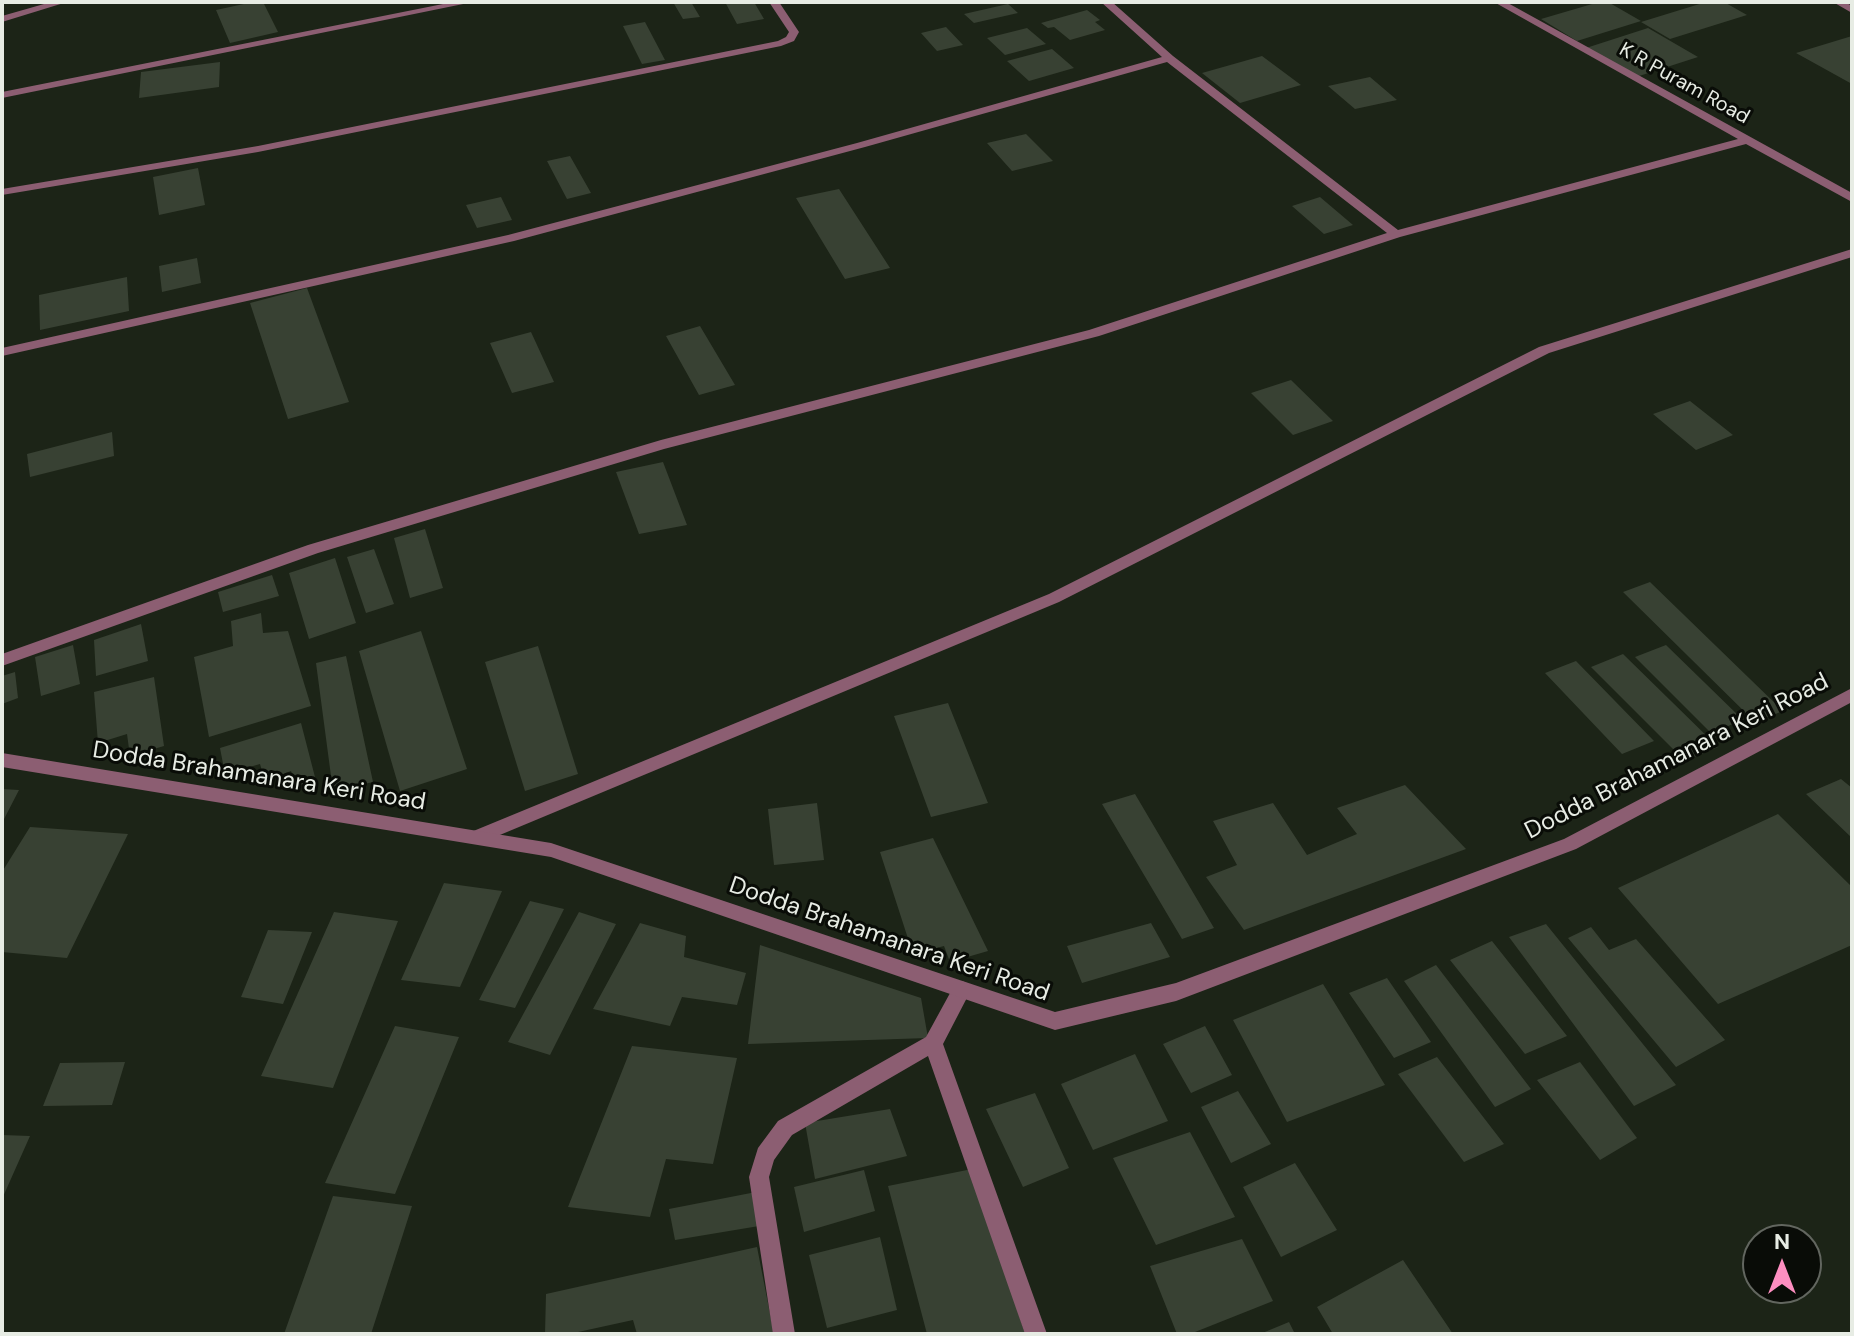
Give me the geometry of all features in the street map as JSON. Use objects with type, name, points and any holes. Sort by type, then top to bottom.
[{"type":"street","points":[[2,19],[62,2]]},
{"type":"street","points":[[2,95],[468,2]]},
{"type":"street","points":[[2,192],[258,149],[781,43],[790,39],[794,32],[774,2]]},
{"type":"street","points":[[1106,2],[1169,58],[1396,234]]},
{"type":"street","name":"K R Puram Road","points":[[1499,2],[1852,198]]},
{"type":"street","points":[[1838,2],[1852,10]]},
{"type":"street","points":[[2,352],[510,238],[861,145],[1169,58]]},
{"type":"street","points":[[2,660],[313,549],[661,445],[1094,333],[1396,234],[1748,140]]},
{"type":"street","points":[[477,837],[1054,598],[1544,350],[1852,253]]},
{"type":"street","name":"Dodda Brahamanara Keri Road","points":[[2,760],[551,850],[1055,1021],[1176,992],[1570,844],[1852,694]]},
{"type":"street","points":[[784,1334],[759,1177],[765,1155],[785,1128],[933,1043],[962,990]]},
{"type":"street","points":[[933,1043],[1036,1334]]},
{"type":"building","points":[[263,2],[278,32],[230,43],[216,10]]},
{"type":"building","points":[[673,2],[691,2],[700,17],[683,19]]},
{"type":"building","points":[[725,2],[754,2],[764,19],[737,24]]},
{"type":"building","points":[[1608,2],[1641,21],[1577,41],[1541,19]]},
{"type":"building","points":[[1706,2],[1724,2],[1747,15],[1670,39],[1641,22]]},
{"type":"building","points":[[1008,4],[1018,13],[974,23],[964,14]]},
{"type":"building","points":[[1087,10],[1100,20],[1095,22],[1105,30],[1070,40],[1054,27],[1048,28],[1041,23]]},
{"type":"building","points":[[645,22],[665,60],[642,64],[623,26]]},
{"type":"building","points":[[946,27],[963,45],[937,51],[921,33]]},
{"type":"building","points":[[1027,28],[1046,44],[1005,55],[987,38]]},
{"type":"building","points":[[1648,28],[1698,57],[1636,77],[1586,48]]},
{"type":"building","points":[[1852,36],[1852,84],[1796,53]]},
{"type":"building","points":[[1052,49],[1074,68],[1029,81],[1007,61]]},
{"type":"building","points":[[1262,56],[1301,85],[1240,103],[1202,73]]},
{"type":"building","points":[[220,62],[219,87],[139,98],[141,72]]},
{"type":"building","points":[[1370,77],[1397,100],[1355,109],[1328,86]]},
{"type":"building","points":[[1026,134],[1053,161],[1012,171],[987,143]]},
{"type":"building","points":[[570,156],[591,193],[567,199],[547,161]]},
{"type":"building","points":[[198,168],[205,205],[159,215],[153,177]]},
{"type":"building","points":[[839,189],[890,268],[845,279],[796,198]]},
{"type":"building","points":[[501,197],[512,220],[477,228],[466,205]]},
{"type":"building","points":[[1320,197],[1353,225],[1324,234],[1292,206]]},
{"type":"building","points":[[197,258],[201,283],[162,292],[159,266]]},
{"type":"building","points":[[127,277],[129,311],[40,330],[39,295]]},
{"type":"building","points":[[307,288],[349,402],[288,419],[250,303]]},
{"type":"building","points":[[700,326],[735,385],[699,395],[666,336]]},
{"type":"building","points":[[531,332],[554,382],[512,393],[490,343]]},
{"type":"building","points":[[1291,380],[1333,421],[1293,435],[1251,393]]},
{"type":"building","points":[[1690,401],[1733,435],[1696,450],[1653,414]]},
{"type":"building","points":[[112,432],[114,456],[30,477],[27,454]]},
{"type":"building","points":[[663,462],[687,525],[639,534],[616,472]]},
{"type":"building","points":[[425,529],[443,588],[410,598],[394,538]]},
{"type":"building","points":[[374,549],[394,604],[366,613],[347,557]]},
{"type":"building","points":[[335,558],[356,623],[309,639],[289,573]]},
{"type":"building","points":[[272,575],[279,596],[223,612],[218,592]]},
{"type":"building","points":[[1650,582],[1783,711],[1755,722],[1623,592]]},
{"type":"building","points":[[261,613],[263,633],[288,631],[311,706],[209,737],[194,657],[233,646],[231,621]]},
{"type":"building","points":[[141,624],[148,661],[96,676],[94,640]]},
{"type":"building","points":[[421,631],[467,769],[400,791],[359,651]]},
{"type":"building","points":[[73,645],[80,684],[41,696],[35,657]]},
{"type":"building","points":[[1666,645],[1743,720],[1711,733],[1635,657]]},
{"type":"building","points":[[538,646],[578,774],[525,791],[485,662]]},
{"type":"building","points":[[1623,654],[1718,747],[1685,761],[1591,667]]},
{"type":"building","points":[[346,656],[373,782],[333,791],[316,663]]},
{"type":"building","points":[[1576,661],[1654,741],[1622,754],[1545,673]]},
{"type":"building","points":[[15,672],[18,698],[2,704],[2,676]]},
{"type":"building","points":[[154,677],[164,746],[130,756],[127,734],[98,743],[94,692]]},
{"type":"building","points":[[948,703],[988,803],[931,817],[894,716]]},
{"type":"building","points":[[301,723],[316,781],[296,786],[291,771],[265,781],[260,764],[225,774],[220,748]]},
{"type":"building","points":[[1841,779],[1852,788],[1852,838],[1806,794]]},
{"type":"building","points":[[1405,785],[1466,849],[1244,930],[1206,877],[1237,865],[1213,821],[1273,803],[1307,855],[1357,834],[1337,808]]},
{"type":"building","points":[[2,789],[19,790],[2,823]]},
{"type":"building","points":[[1135,794],[1214,928],[1182,939],[1102,804]]},
{"type":"building","points":[[817,803],[824,860],[774,865],[768,809]]},
{"type":"building","points":[[1778,814],[1852,887],[1852,945],[1718,1004],[1618,888]]},
{"type":"building","points":[[30,827],[128,834],[67,958],[2,952],[2,872]]},
{"type":"building","points":[[933,838],[988,951],[950,962],[944,946],[913,954],[880,852]]},
{"type":"building","points":[[444,883],[502,891],[460,987],[401,980]]},
{"type":"building","points":[[530,901],[564,909],[515,1008],[479,1000]]},
{"type":"building","points":[[334,912],[398,921],[333,1088],[261,1076]]},
{"type":"building","points":[[579,912],[616,924],[550,1055],[508,1042]]},
{"type":"building","points":[[640,923],[686,936],[684,957],[746,973],[737,1005],[682,997],[670,1026],[593,1009]]},
{"type":"building","points":[[1151,923],[1170,957],[1082,983],[1067,946]]},
{"type":"building","points":[[1546,924],[1676,1085],[1634,1106],[1509,937]]},
{"type":"building","points":[[1591,927],[1609,950],[1636,939],[1725,1040],[1676,1067],[1568,938]]},
{"type":"building","points":[[268,930],[312,932],[283,1004],[241,997]]},
{"type":"building","points":[[1492,941],[1567,1036],[1525,1054],[1450,960]]},
{"type":"building","points":[[760,945],[921,998],[928,1038],[748,1044]]},
{"type":"building","points":[[1436,965],[1531,1089],[1495,1107],[1404,981]]},
{"type":"building","points":[[1387,978],[1431,1042],[1394,1058],[1349,993]]},
{"type":"building","points":[[1323,984],[1385,1085],[1287,1122],[1233,1020]]},
{"type":"building","points":[[395,1026],[459,1037],[395,1194],[325,1183]]},
{"type":"building","points":[[1205,1026],[1232,1075],[1191,1093],[1163,1044]]},
{"type":"building","points":[[632,1046],[737,1058],[713,1164],[666,1159],[650,1217],[568,1207]]},
{"type":"building","points":[[1135,1054],[1168,1121],[1093,1150],[1061,1084]]},
{"type":"building","points":[[1437,1057],[1504,1144],[1464,1162],[1398,1074]]},
{"type":"building","points":[[125,1062],[112,1105],[43,1106],[60,1063]]},
{"type":"building","points":[[1580,1062],[1637,1138],[1600,1160],[1537,1080]]},
{"type":"building","points":[[1238,1091],[1271,1144],[1231,1163],[1201,1107]]},
{"type":"building","points":[[1035,1093],[1069,1168],[1023,1187],[986,1109]]},
{"type":"building","points":[[890,1109],[907,1156],[815,1179],[805,1123]]},
{"type":"building","points":[[1190,1132],[1235,1217],[1156,1245],[1113,1158]]},
{"type":"building","points":[[2,1135],[30,1136],[2,1199]]},
{"type":"building","points":[[1295,1163],[1337,1230],[1281,1257],[1243,1187]]},
{"type":"building","points":[[972,1169],[1025,1334],[927,1334],[888,1186]]},
{"type":"building","points":[[864,1170],[875,1211],[804,1232],[794,1187]]},
{"type":"building","points":[[756,1192],[759,1226],[675,1240],[669,1209]]},
{"type":"building","points":[[333,1196],[412,1206],[371,1334],[284,1334]]},
{"type":"building","points":[[880,1237],[897,1310],[827,1328],[809,1255]]},
{"type":"building","points":[[1242,1239],[1273,1301],[1190,1334],[1177,1334],[1150,1266]]},
{"type":"building","points":[[757,1247],[774,1334],[637,1334],[633,1320],[569,1334],[545,1334],[546,1294]]},
{"type":"building","points":[[1403,1260],[1453,1334],[1333,1334],[1317,1307]]},
{"type":"building","points":[[1289,1322],[1295,1334],[1260,1334]]}]
